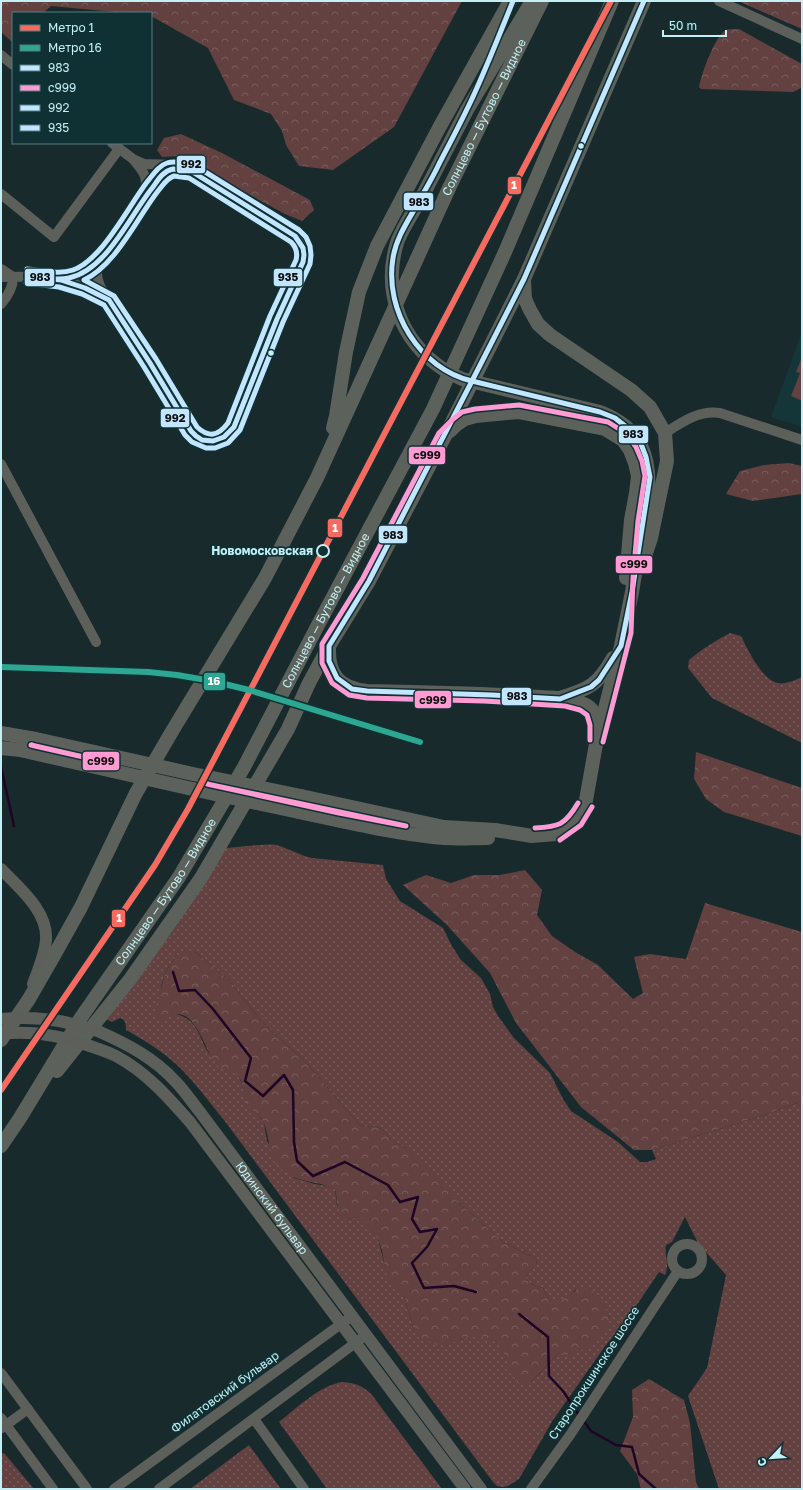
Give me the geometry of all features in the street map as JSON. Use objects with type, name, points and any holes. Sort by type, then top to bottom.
[{"type":"main road","points":[[317,478],[336,416],[346,352],[359,292],[378,246],[439,128],[510,1]]},
{"type":"main road","points":[[467,110],[513,1]]},
{"type":"main road","points":[[1,748],[31,753],[299,812],[411,834],[443,838],[494,838],[556,834],[576,820],[585,806],[597,738],[621,646],[632,592],[650,477],[646,457],[641,444],[629,429],[615,418],[600,412],[462,379],[444,370],[428,358],[414,341],[395,306],[391,287],[392,266],[397,242],[467,110],[532,1]]},
{"type":"main road","name":"Солнцево — Бутово — Видное","points":[[1,1040],[29,999],[81,906],[136,793],[265,578],[317,478],[450,186],[542,1]]},
{"type":"main road","name":"Солнцево — Бутово — Видное","points":[[1,1146],[20,1118],[80,1019],[179,878],[244,767],[318,625],[434,409],[505,252],[612,1]]},
{"type":"main road","points":[[20,1118],[131,978],[201,878],[288,729],[309,683],[329,646],[369,581],[445,436],[524,279],[644,1]]},
{"type":"main road","points":[[524,279],[525,299],[538,324],[550,335],[631,390],[650,407],[665,433],[667,461],[651,538],[632,592]]},
{"type":"main road","points":[[445,436],[456,425],[470,417],[518,412],[605,429],[623,440],[630,450],[638,476],[631,520],[626,578],[624,632]]},
{"type":"main road","points":[[329,646],[329,661],[332,669],[337,678],[352,689],[367,691],[492,695],[576,701],[587,706],[593,711],[596,720],[597,738]]},
{"type":"main road","points":[[560,699],[577,693],[599,680],[621,646]]},
{"type":"main road","points":[[1,733],[36,739],[444,827],[494,830],[532,836]]},
{"type":"street","points":[[719,1],[802,39]]},
{"type":"street","points":[[1,55],[12,64]]},
{"type":"street","points":[[1,194],[54,237],[116,146],[132,158],[144,164],[178,165],[191,171],[295,236],[300,241],[304,251],[303,262],[299,274],[277,319],[240,413],[229,434],[220,440],[213,442],[203,441],[195,436],[101,288],[97,278],[97,269],[100,260],[144,197],[160,178],[168,171],[178,169],[191,171]]},
{"type":"street","points":[[132,158],[142,169],[146,178],[144,197]]},
{"type":"street","points":[[62,280],[84,272],[100,260]]},
{"type":"street","points":[[1,269],[13,277]]},
{"type":"street","points":[[1,277],[26,276],[62,280],[85,288],[109,300]]},
{"type":"street","points":[[1,304],[7,297],[13,284],[13,277]]},
{"type":"street","points":[[665,433],[694,416],[712,412],[720,413],[802,440]]},
{"type":"street","points":[[1,464],[96,642]]},
{"type":"street","points":[[1,869],[39,912],[45,926],[46,939],[29,999]]},
{"type":"street","name":"Юдинский бульвар","points":[[1,1019],[34,1018],[55,1020],[100,1032],[126,1043],[148,1058],[174,1080],[200,1112],[481,1489]]},
{"type":"street","name":"Юдинский бульвар","points":[[1,1034],[42,1034],[72,1040],[90,1046],[116,1056],[144,1074],[165,1093],[190,1122],[465,1489]]},
{"type":"street","name":"Старопрокшинское шоссе","points":[[531,1489],[570,1435],[678,1271]]},
{"type":"street","name":"Филатовский бульвар","points":[[114,1489],[352,1316]]},
{"type":"street","points":[[159,1489],[366,1336]]},
{"type":"street","points":[[1,1373],[87,1489]]},
{"type":"street","points":[[28,1409],[3,1424],[53,1489]]},
{"type":"street","points":[[254,1419],[304,1489]]},
{"type":"shaded area","points":[[802,332],[802,427],[771,417]]},
{"type":"green space","points":[[1,1],[462,1],[394,127],[333,170],[299,166],[286,145],[282,131],[271,114],[234,100],[208,48],[152,17],[152,12],[115,12],[51,6],[44,12],[12,12],[12,40],[11,41],[1,32]]},
{"type":"green space","points":[[738,1],[802,1],[802,29]]},
{"type":"green space","points":[[739,29],[802,64],[801,88],[793,92],[701,89],[699,87],[703,73],[717,40],[726,30]]},
{"type":"green space","points":[[181,134],[222,153],[310,200],[314,210],[302,221],[285,214],[178,156],[162,157],[157,150],[164,138]]},
{"type":"green space","points":[[802,357],[802,401],[791,396],[800,373],[796,372]]},
{"type":"green space","points":[[789,463],[802,466],[802,494],[753,501],[726,494],[740,471],[764,465]]},
{"type":"green space","points":[[730,633],[741,636],[756,663],[766,676],[772,680],[778,683],[783,683],[802,677],[802,743],[712,698],[688,668],[689,660],[709,645]]},
{"type":"green space","points":[[696,752],[802,788],[802,836],[724,812],[706,799],[694,779]]},
{"type":"green space","points":[[274,845],[312,858],[383,865],[386,879],[400,901],[443,928],[461,960],[481,978],[490,994],[493,1007],[498,1016],[514,1038],[550,1073],[571,1111],[618,1142],[640,1162],[647,1162],[656,1159],[652,1150],[768,1114],[802,1101],[802,1489],[719,1489],[688,1396],[707,1368],[726,1275],[698,1243],[685,1217],[672,1242],[666,1245],[667,1267],[665,1275],[659,1272],[626,1321],[606,1345],[553,1420],[519,1479],[508,1486],[503,1487],[497,1486],[493,1482],[224,1120],[196,1085],[165,1055],[126,1030],[125,1021],[120,1018],[112,1022],[103,1018],[226,848]],"holes":[[[194,951],[229,980],[258,1017],[275,1035],[301,1057],[359,1124],[365,1127],[374,1126],[382,1129],[391,1139],[405,1148],[459,1203],[503,1242],[537,1259],[536,1265],[525,1277],[530,1283],[543,1288],[550,1301],[555,1304],[569,1296],[575,1290],[599,1296],[609,1318],[570,1355],[559,1353],[532,1381],[517,1382],[501,1347],[494,1341],[480,1337],[466,1337],[454,1341],[446,1346],[414,1330],[404,1296],[384,1262],[378,1239],[363,1218],[357,1217],[347,1219],[337,1205],[335,1189],[294,1178],[267,1141],[264,1123],[245,1098],[239,1077],[232,1071],[224,1070],[214,1060],[205,1047],[194,1025],[189,1020],[176,1014],[161,987],[165,973],[176,956]]]},
{"type":"green space","points":[[525,870],[542,890],[537,915],[552,936],[575,952],[598,965],[633,999],[643,993],[634,957],[650,954],[686,959],[705,903],[802,932],[802,1101],[768,1114],[652,1150],[634,1150],[581,1107],[516,1023],[490,973],[447,925],[403,885],[426,875],[451,883],[474,875],[500,875]]},
{"type":"green space","points":[[187,950],[194,951],[229,980],[258,1017],[275,1035],[301,1057],[359,1124],[365,1127],[374,1126],[382,1129],[391,1139],[426,1165],[459,1203],[503,1242],[537,1259],[536,1266],[525,1277],[530,1283],[543,1288],[550,1301],[556,1303],[579,1289],[584,1289],[599,1296],[609,1318],[609,1324],[603,1333],[575,1354],[569,1355],[559,1353],[532,1381],[523,1384],[517,1382],[506,1357],[496,1342],[489,1339],[471,1337],[462,1338],[446,1346],[434,1344],[422,1338],[414,1330],[404,1296],[392,1286],[387,1278],[378,1239],[363,1219],[357,1217],[347,1219],[340,1213],[335,1189],[298,1179],[291,1176],[277,1165],[270,1149],[265,1127],[261,1119],[246,1101],[241,1081],[237,1075],[223,1070],[216,1064],[190,1019],[178,1014],[160,1021],[157,1018],[155,1012],[165,973],[176,956]]},
{"type":"green space","points":[[649,1379],[684,1400],[690,1423],[696,1482],[699,1489],[641,1489],[637,1474],[620,1451],[633,1417],[632,1390]]},
{"type":"green space","points":[[343,1382],[351,1383],[366,1389],[372,1395],[442,1489],[327,1489],[279,1422],[317,1392],[334,1384]]},
{"type":"green space","points":[[249,1445],[281,1489],[190,1489]]},
{"type":"green space","points":[[4,1453],[34,1489],[1,1489],[1,1454]]},
{"type":"waterway","points":[[1,767],[14,826]]},
{"type":"waterway","points":[[173,972],[179,991],[195,990],[213,1009],[251,1058],[245,1081],[263,1096],[284,1075],[293,1090],[294,1142],[297,1161],[313,1176],[345,1162],[388,1185],[400,1202],[418,1197],[412,1219],[420,1232],[437,1229],[427,1247],[412,1263],[424,1288],[454,1286],[476,1292]]},
{"type":"waterway","points":[[519,1314],[548,1337],[549,1376],[563,1391],[579,1415]]},
{"type":"waterway","points":[[583,1420],[591,1431],[616,1445],[632,1447],[639,1474],[656,1489]]},
{"type":"metro line","name":"1","points":[[1,1090],[155,865],[188,809],[611,1]]},
{"type":"metro line","name":"16","points":[[1,667],[148,672],[212,681],[249,690],[420,742]]},
{"type":"transit line","name":"983","points":[[472,381],[453,374],[436,364],[422,351],[410,335],[400,317],[394,298],[392,278],[393,258],[403,230],[434,174],[472,99],[513,1]]},
{"type":"transit line","name":"983","points":[[472,381],[524,279],[644,1]]},
{"type":"transit line","name":"992","points":[[26,283],[59,287],[82,294],[104,305],[185,435],[192,442],[206,448],[215,448],[228,443],[240,430],[283,322],[310,264],[311,255],[310,246],[306,237],[299,230],[194,165],[180,162],[170,162],[164,164],[156,171],[114,232],[94,256],[84,264],[73,270],[62,272],[27,269]]},
{"type":"transit line","name":"983","points":[[173,169],[191,171],[295,236],[303,248],[303,262],[277,319],[234,427],[224,437],[213,441],[202,440],[191,431],[150,363],[109,300],[85,288],[61,280],[27,276],[64,279],[83,273],[106,253],[117,240],[159,179],[166,172],[173,169]]},
{"type":"transit line","name":"935","points":[[174,176],[189,178],[291,242],[297,252],[296,260],[270,316],[228,423],[221,431],[213,434],[201,431],[197,427],[156,359],[114,296],[84,280],[96,273],[106,264],[125,240],[158,191],[167,180],[174,176]]},
{"type":"transit line","name":"983","points":[[472,381],[600,412],[615,418],[629,429],[641,444],[646,457],[650,477],[632,592],[621,646],[599,680],[591,687],[560,699],[367,691],[352,689],[337,678],[329,661],[329,646],[369,581],[472,381]]},
{"type":"transit line","name":"с999","points":[[590,740],[590,725],[587,715],[580,710],[565,706],[484,701],[367,698],[349,695],[332,683],[322,663],[322,644],[363,578],[439,433],[462,412],[475,409],[519,405],[608,422],[627,434],[636,447],[642,461],[645,476],[638,521],[633,578],[631,633],[603,742]]},
{"type":"transit line","name":"с999","points":[[31,745],[101,761],[35,746],[31,745]]},
{"type":"transit line","name":"с999","points":[[207,784],[406,826],[339,813],[207,784]]},
{"type":"transit line","name":"с999","points":[[535,828],[550,827],[561,823],[569,816],[578,803]]},
{"type":"transit line","name":"с999","points":[[560,840],[581,825],[592,807]]},
{"type":"place","name":"Новомосковская","points":[[323,551]]}]
